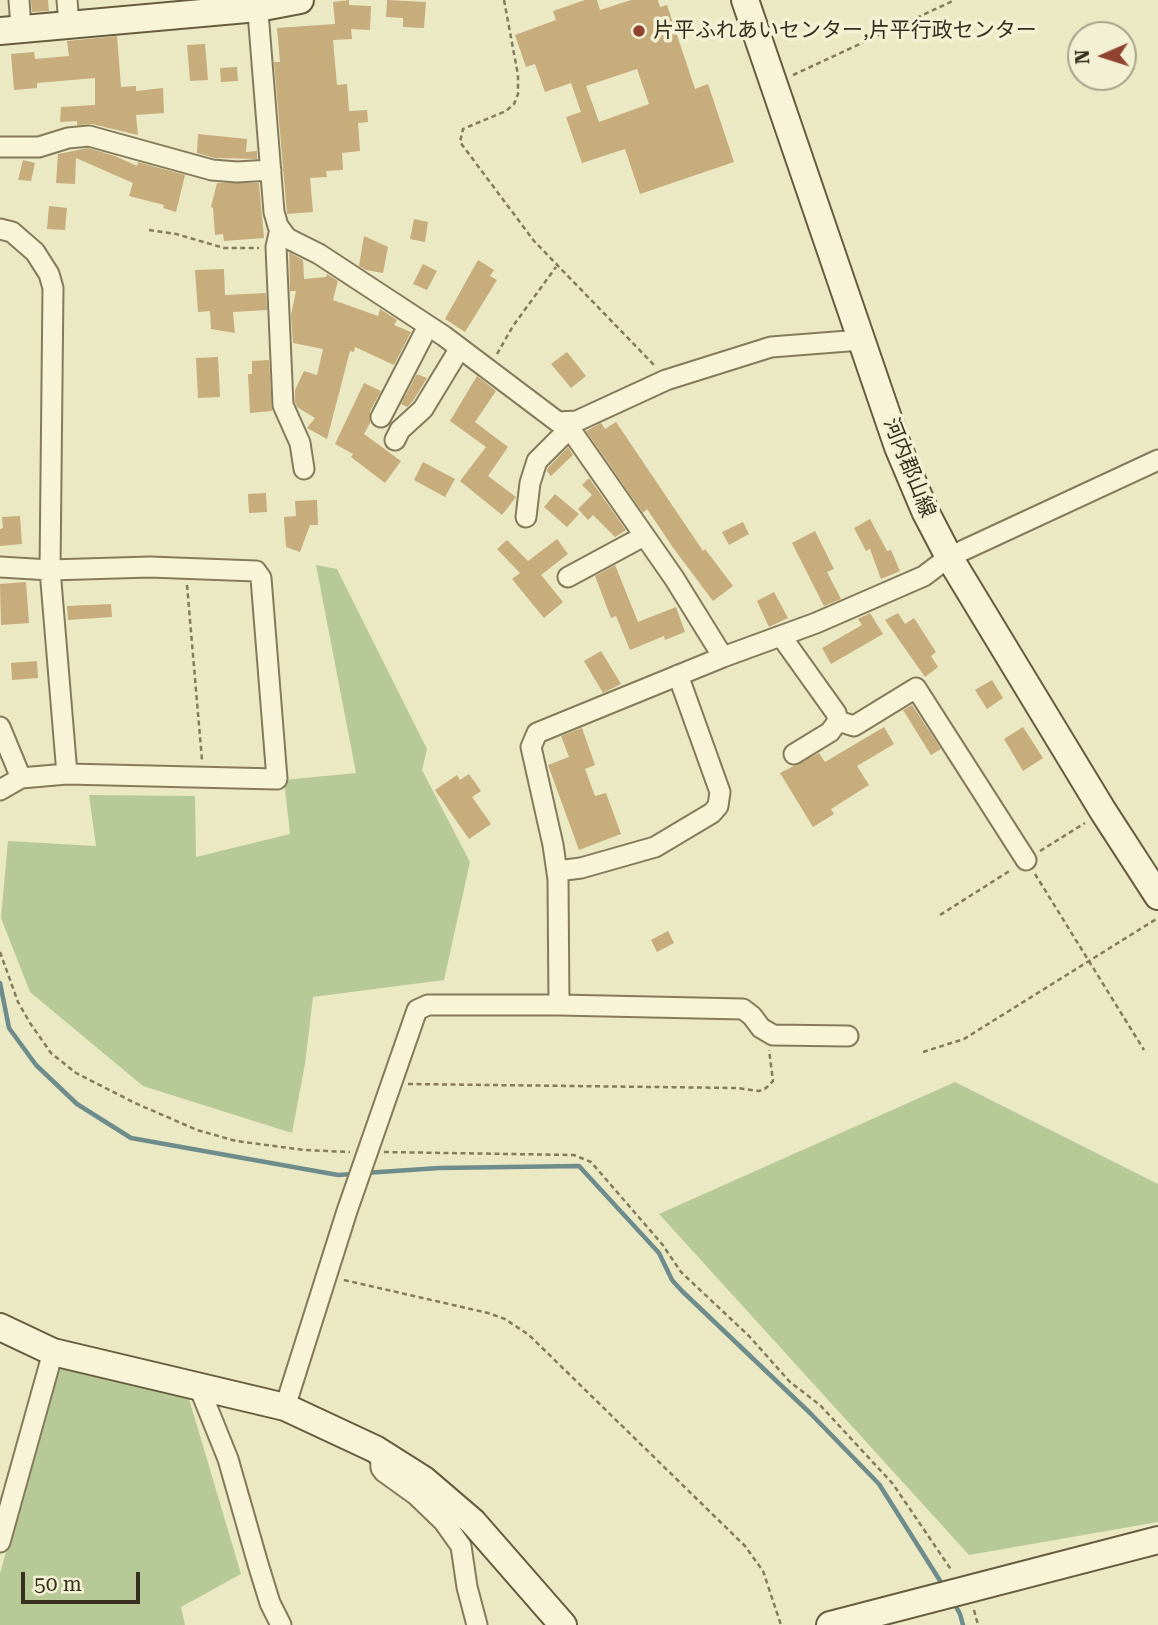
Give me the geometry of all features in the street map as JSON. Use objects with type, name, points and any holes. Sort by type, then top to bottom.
[{"type":"street","points":[[11,29],[19,0]]},
{"type":"street","points":[[11,29],[68,12],[300,0]]},
{"type":"street","name":"河内郡山線","points":[[746,0],[898,447],[925,511],[949,557],[1103,811],[1158,896]]},
{"type":"street","points":[[258,4],[278,238],[284,405],[300,443],[304,469]]},
{"type":"street","points":[[0,147],[39,147],[68,138],[89,136],[212,170],[271,170]]},
{"type":"street","points":[[0,229],[12,233],[34,252],[49,274],[53,288],[50,570],[68,774]]},
{"type":"street","points":[[278,238],[287,238],[319,254],[460,348],[546,414],[568,426],[674,578],[723,657]]},
{"type":"street","points":[[380,417],[428,326]]},
{"type":"street","points":[[526,517],[530,483],[537,461],[568,426],[666,380],[771,347],[861,340]]},
{"type":"street","points":[[395,440],[400,430],[423,410],[460,348]]},
{"type":"street","points":[[559,1005],[557,871],[531,747],[533,737],[550,726],[816,623],[923,576],[949,557],[1158,460]]},
{"type":"street","points":[[568,577],[644,536]]},
{"type":"street","points":[[0,567],[50,570],[251,569],[259,573],[277,779],[68,774],[21,778],[0,790]]},
{"type":"street","points":[[781,636],[836,713],[838,721],[831,732],[794,754]]},
{"type":"street","points":[[557,871],[581,868],[654,847],[712,813],[719,806],[720,792],[677,675]]},
{"type":"street","points":[[838,721],[854,726],[916,688],[1026,860]]},
{"type":"street","points":[[0,727],[21,778]]},
{"type":"street","points":[[285,1407],[367,1152],[417,1010],[423,1006],[559,1005],[743,1009],[761,1028],[773,1035],[848,1036]]},
{"type":"street","points":[[0,1327],[53,1352],[285,1407],[380,1452],[424,1480],[473,1522],[563,1625]]},
{"type":"street","points":[[0,1542],[53,1352]]},
{"type":"street","points":[[199,1387],[228,1459],[270,1603],[281,1625]]},
{"type":"street","points":[[380,1452],[381,1468],[384,1472],[416,1495],[444,1522],[461,1546],[467,1587],[477,1625]]},
{"type":"street","points":[[830,1625],[1158,1539]]},
{"type":"path","points":[[504,0],[518,75],[518,94],[509,108],[463,129],[460,142],[534,242],[666,380]]},
{"type":"path","points":[[773,82],[955,0]]},
{"type":"path","points":[[149,230],[176,234],[224,248],[278,238]]},
{"type":"path","points":[[488,370],[513,326],[556,267]]},
{"type":"path","points":[[186,568],[203,777]]},
{"type":"path","points":[[1026,860],[1144,1050]]},
{"type":"path","points":[[923,1052],[964,1039],[1158,918]]},
{"type":"path","points":[[0,953],[18,1002],[51,1053],[76,1073],[197,1130],[236,1141],[304,1150],[574,1155],[591,1162],[662,1244],[691,1283],[749,1336],[790,1382],[820,1405],[893,1484],[965,1591],[978,1625]]},
{"type":"path","points":[[391,1084],[759,1090],[766,1088],[773,1081],[768,1045],[761,1028]]},
{"type":"path","points":[[326,1276],[488,1313],[505,1319],[529,1335],[746,1546],[763,1571],[781,1625]]},
{"type":"green space","points":[[316,565],[337,569],[427,749],[422,770],[470,862],[444,980],[313,997],[305,1064],[292,1133],[143,1086],[30,992],[1,918],[8,841],[96,846],[89,795],[195,796],[196,857],[290,834],[284,780],[356,773]]},
{"type":"green space","points":[[955,1082],[1158,1184],[1158,1522],[969,1555],[659,1214]]},
{"type":"green space","points":[[56,1363],[184,1382],[241,1574],[181,1607],[185,1625],[0,1625],[0,1574]]},
{"type":"building","points":[[31,0],[48,0],[49,11],[32,12]]},
{"type":"building","points":[[349,0],[349,5],[371,6],[370,30],[351,29],[352,39],[333,40],[337,85],[347,84],[349,111],[367,110],[368,122],[358,123],[360,151],[342,153],[343,170],[326,171],[327,177],[310,178],[313,212],[287,214],[274,62],[280,62],[277,28],[335,24],[333,2]]},
{"type":"building","points":[[387,0],[426,2],[424,28],[403,27],[403,18],[386,17]]},
{"type":"building","points":[[585,0],[597,0],[600,10],[631,0],[658,0],[660,7],[667,5],[695,89],[708,84],[734,162],[640,194],[625,149],[582,163],[566,117],[581,112],[571,83],[545,92],[535,64],[526,67],[515,35],[556,20],[553,11]],"holes":[[[637,69],[649,104],[599,122],[586,86]]]},
{"type":"building","points":[[117,36],[121,87],[136,86],[136,91],[163,88],[164,113],[136,115],[138,135],[92,124],[77,125],[77,121],[60,122],[61,107],[95,105],[95,78],[37,83],[37,88],[14,90],[11,54],[34,52],[35,59],[69,56],[67,41]]},
{"type":"building","points":[[205,44],[208,80],[190,81],[187,45]]},
{"type":"building","points":[[237,67],[238,81],[221,82],[220,68]]},
{"type":"building","points":[[198,134],[247,139],[246,152],[257,151],[257,159],[214,158],[197,153]]},
{"type":"building","points":[[88,148],[137,166],[138,162],[185,175],[176,212],[163,208],[164,205],[129,196],[133,183],[76,158],[75,184],[56,183],[58,154]]},
{"type":"building","points":[[23,160],[35,163],[31,181],[18,180]]},
{"type":"building","points":[[217,183],[259,183],[264,238],[224,241],[223,234],[215,235],[211,207]]},
{"type":"building","points":[[49,206],[67,208],[65,230],[47,229]]},
{"type":"building","points":[[414,219],[428,222],[425,242],[410,239]]},
{"type":"building","points":[[364,236],[388,247],[383,273],[359,266]]},
{"type":"building","points":[[289,252],[303,260],[304,279],[326,277],[327,274],[338,281],[333,300],[378,316],[380,309],[397,320],[394,325],[411,332],[394,365],[355,347],[354,352],[350,351],[327,439],[307,428],[315,418],[297,407],[295,402],[295,390],[304,371],[317,375],[323,349],[293,343],[291,315],[296,291],[290,291]]},
{"type":"building","points":[[478,260],[494,270],[490,276],[497,280],[465,332],[445,319]]},
{"type":"building","points":[[423,264],[437,271],[427,290],[413,284]]},
{"type":"building","points":[[224,269],[225,295],[266,293],[267,310],[233,312],[235,333],[211,329],[210,311],[198,312],[195,270]]},
{"type":"building","points":[[567,352],[586,376],[571,388],[551,364]]},
{"type":"building","points":[[218,357],[220,397],[198,398],[196,358]]},
{"type":"building","points":[[269,360],[272,411],[250,413],[248,374],[252,374],[252,361]]},
{"type":"building","points":[[417,374],[427,378],[407,407],[401,404]]},
{"type":"building","points":[[477,376],[496,391],[475,422],[508,447],[488,476],[516,497],[502,515],[460,481],[486,447],[450,421]]},
{"type":"building","points":[[364,383],[381,391],[370,411],[370,423],[364,434],[401,461],[385,483],[351,457],[353,454],[335,444]]},
{"type":"building","points":[[616,422],[703,551],[705,549],[733,586],[713,601],[647,509],[643,513],[586,431],[601,423],[605,429]]},
{"type":"building","points":[[568,447],[573,455],[551,476],[548,468]]},
{"type":"building","points":[[423,462],[455,479],[445,497],[414,480]]},
{"type":"building","points":[[589,478],[626,530],[615,537],[593,515],[588,520],[578,509],[592,495],[582,485]]},
{"type":"building","points":[[266,493],[267,512],[249,513],[248,494]]},
{"type":"building","points":[[555,494],[579,514],[567,527],[544,507]]},
{"type":"building","points":[[317,500],[318,525],[310,525],[300,552],[286,547],[284,517],[296,516],[295,501]]},
{"type":"building","points":[[20,516],[22,544],[0,546],[2,517]]},
{"type":"building","points":[[870,519],[887,551],[891,550],[900,571],[881,579],[870,549],[866,551],[854,528]]},
{"type":"building","points":[[743,522],[749,534],[729,545],[722,532]]},
{"type":"building","points":[[815,531],[834,569],[827,572],[841,599],[824,606],[792,543]]},
{"type":"building","points":[[557,539],[568,554],[541,575],[563,602],[544,618],[512,579],[520,573],[497,549],[507,540],[528,561]]},
{"type":"building","points":[[615,565],[638,622],[676,607],[685,632],[665,640],[664,636],[630,650],[616,616],[611,618],[595,576]]},
{"type":"building","points":[[26,582],[29,623],[1,625],[0,584]]},
{"type":"building","points":[[774,592],[788,618],[769,627],[757,601]]},
{"type":"building","points":[[111,604],[112,617],[68,620],[67,606]]},
{"type":"building","points":[[870,613],[883,634],[831,664],[822,648],[862,625],[858,619]]},
{"type":"building","points":[[898,613],[905,624],[914,618],[936,652],[931,656],[938,667],[925,677],[885,620]]},
{"type":"building","points":[[601,651],[621,684],[603,693],[584,661]]},
{"type":"building","points":[[37,661],[38,678],[12,680],[11,663]]},
{"type":"building","points":[[992,680],[1003,698],[987,709],[975,690]]},
{"type":"building","points":[[912,705],[941,749],[931,755],[903,710]]},
{"type":"building","points":[[884,727],[894,744],[857,766],[869,785],[831,809],[834,814],[813,827],[780,773],[819,753],[825,762]]},
{"type":"building","points":[[1023,727],[1043,758],[1023,771],[1004,739]]},
{"type":"building","points":[[582,728],[595,765],[585,769],[595,796],[606,793],[621,834],[579,850],[548,765],[569,757],[561,736]]},
{"type":"building","points":[[469,774],[481,791],[472,797],[491,824],[469,839],[435,790],[457,775],[460,780]]},
{"type":"building","points":[[668,931],[674,943],[657,952],[651,940]]},
{"type":"waterway","points":[[0,983],[9,1028],[36,1065],[77,1104],[131,1138],[338,1175],[353,1174]]},
{"type":"waterway","points":[[365,1173],[439,1168],[579,1166],[659,1253],[672,1280],[682,1291],[810,1413],[879,1484],[944,1587]]},
{"type":"waterway","points":[[954,1603],[963,1625]]},
{"type":"place","name":"片平ふれあいセンター,片平行政センター","points":[[639,31]]}]
